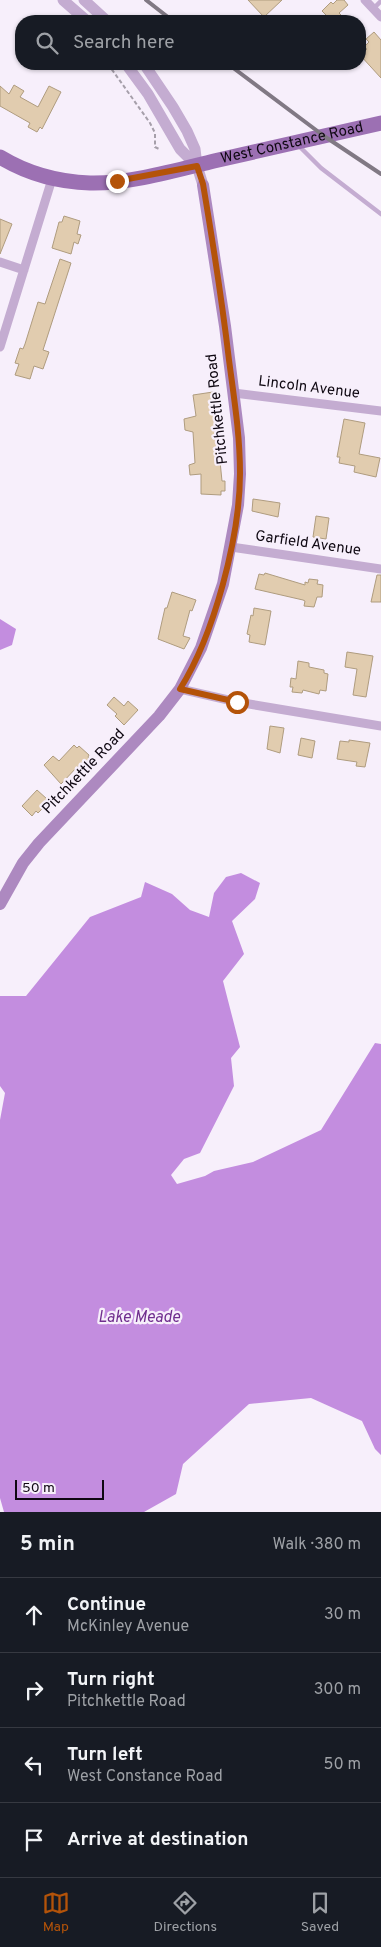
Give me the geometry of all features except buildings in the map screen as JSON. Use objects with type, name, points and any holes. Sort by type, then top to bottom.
[{"type":"main road","name":"West Constance Road","points":[[0,157],[33,173],[52,179],[92,183],[117,181],[197,166],[381,123]]},
{"type":"main road","name":"Pitchkettle Road","points":[[0,904],[23,864],[39,843],[159,716],[180,689],[202,648],[223,584],[238,505],[240,474],[239,438],[203,184]]},
{"type":"street","points":[[64,0],[80,15]]},
{"type":"street","points":[[84,0],[100,15]]},
{"type":"street","points":[[365,0],[381,17]]},
{"type":"street","points":[[130,70],[148,94],[180,149],[197,166]]},
{"type":"street","name":"Pitchkettle Road","points":[[148,70],[187,131],[195,149],[197,166],[203,184]]},
{"type":"street","points":[[0,347],[52,179]]},
{"type":"street","points":[[0,262],[24,270]]},
{"type":"street","name":"Lincoln Avenue","points":[[234,393],[381,411]]},
{"type":"street","name":"Garfield Avenue","points":[[231,547],[381,569]]},
{"type":"street","points":[[180,689],[237,702],[381,726]]},
{"type":"lane","points":[[373,9],[381,1]]},
{"type":"lane","points":[[296,143],[321,168],[381,214]]},
{"type":"path","points":[[112,70],[150,123],[155,134],[155,147],[159,149]]},
{"type":"water","points":[[0,619],[16,629],[12,645],[0,650]]},
{"type":"water","name":"Lake Meade","points":[[241,873],[260,883],[255,899],[232,921],[244,954],[223,981],[240,1047],[231,1058],[234,1086],[200,1153],[184,1159],[171,1175],[177,1184],[205,1176],[214,1171],[253,1162],[321,1130],[375,1043],[381,1044],[381,1455],[375,1449],[362,1421],[311,1398],[249,1404],[183,1464],[176,1494],[144,1512],[4,1512],[0,1498],[0,1120],[5,1093],[0,1086],[0,996],[26,996],[90,917],[141,897],[145,882],[172,894],[190,910],[209,917],[214,893],[226,877]]},
{"type":"railway","points":[[146,0],[165,15]]},
{"type":"railway","points":[[236,70],[324,136],[381,174]]},
{"type":"route","points":[[117,181],[197,166],[203,184],[234,393],[239,438],[240,474],[238,505],[223,584],[202,648],[180,689],[237,702]]}]
